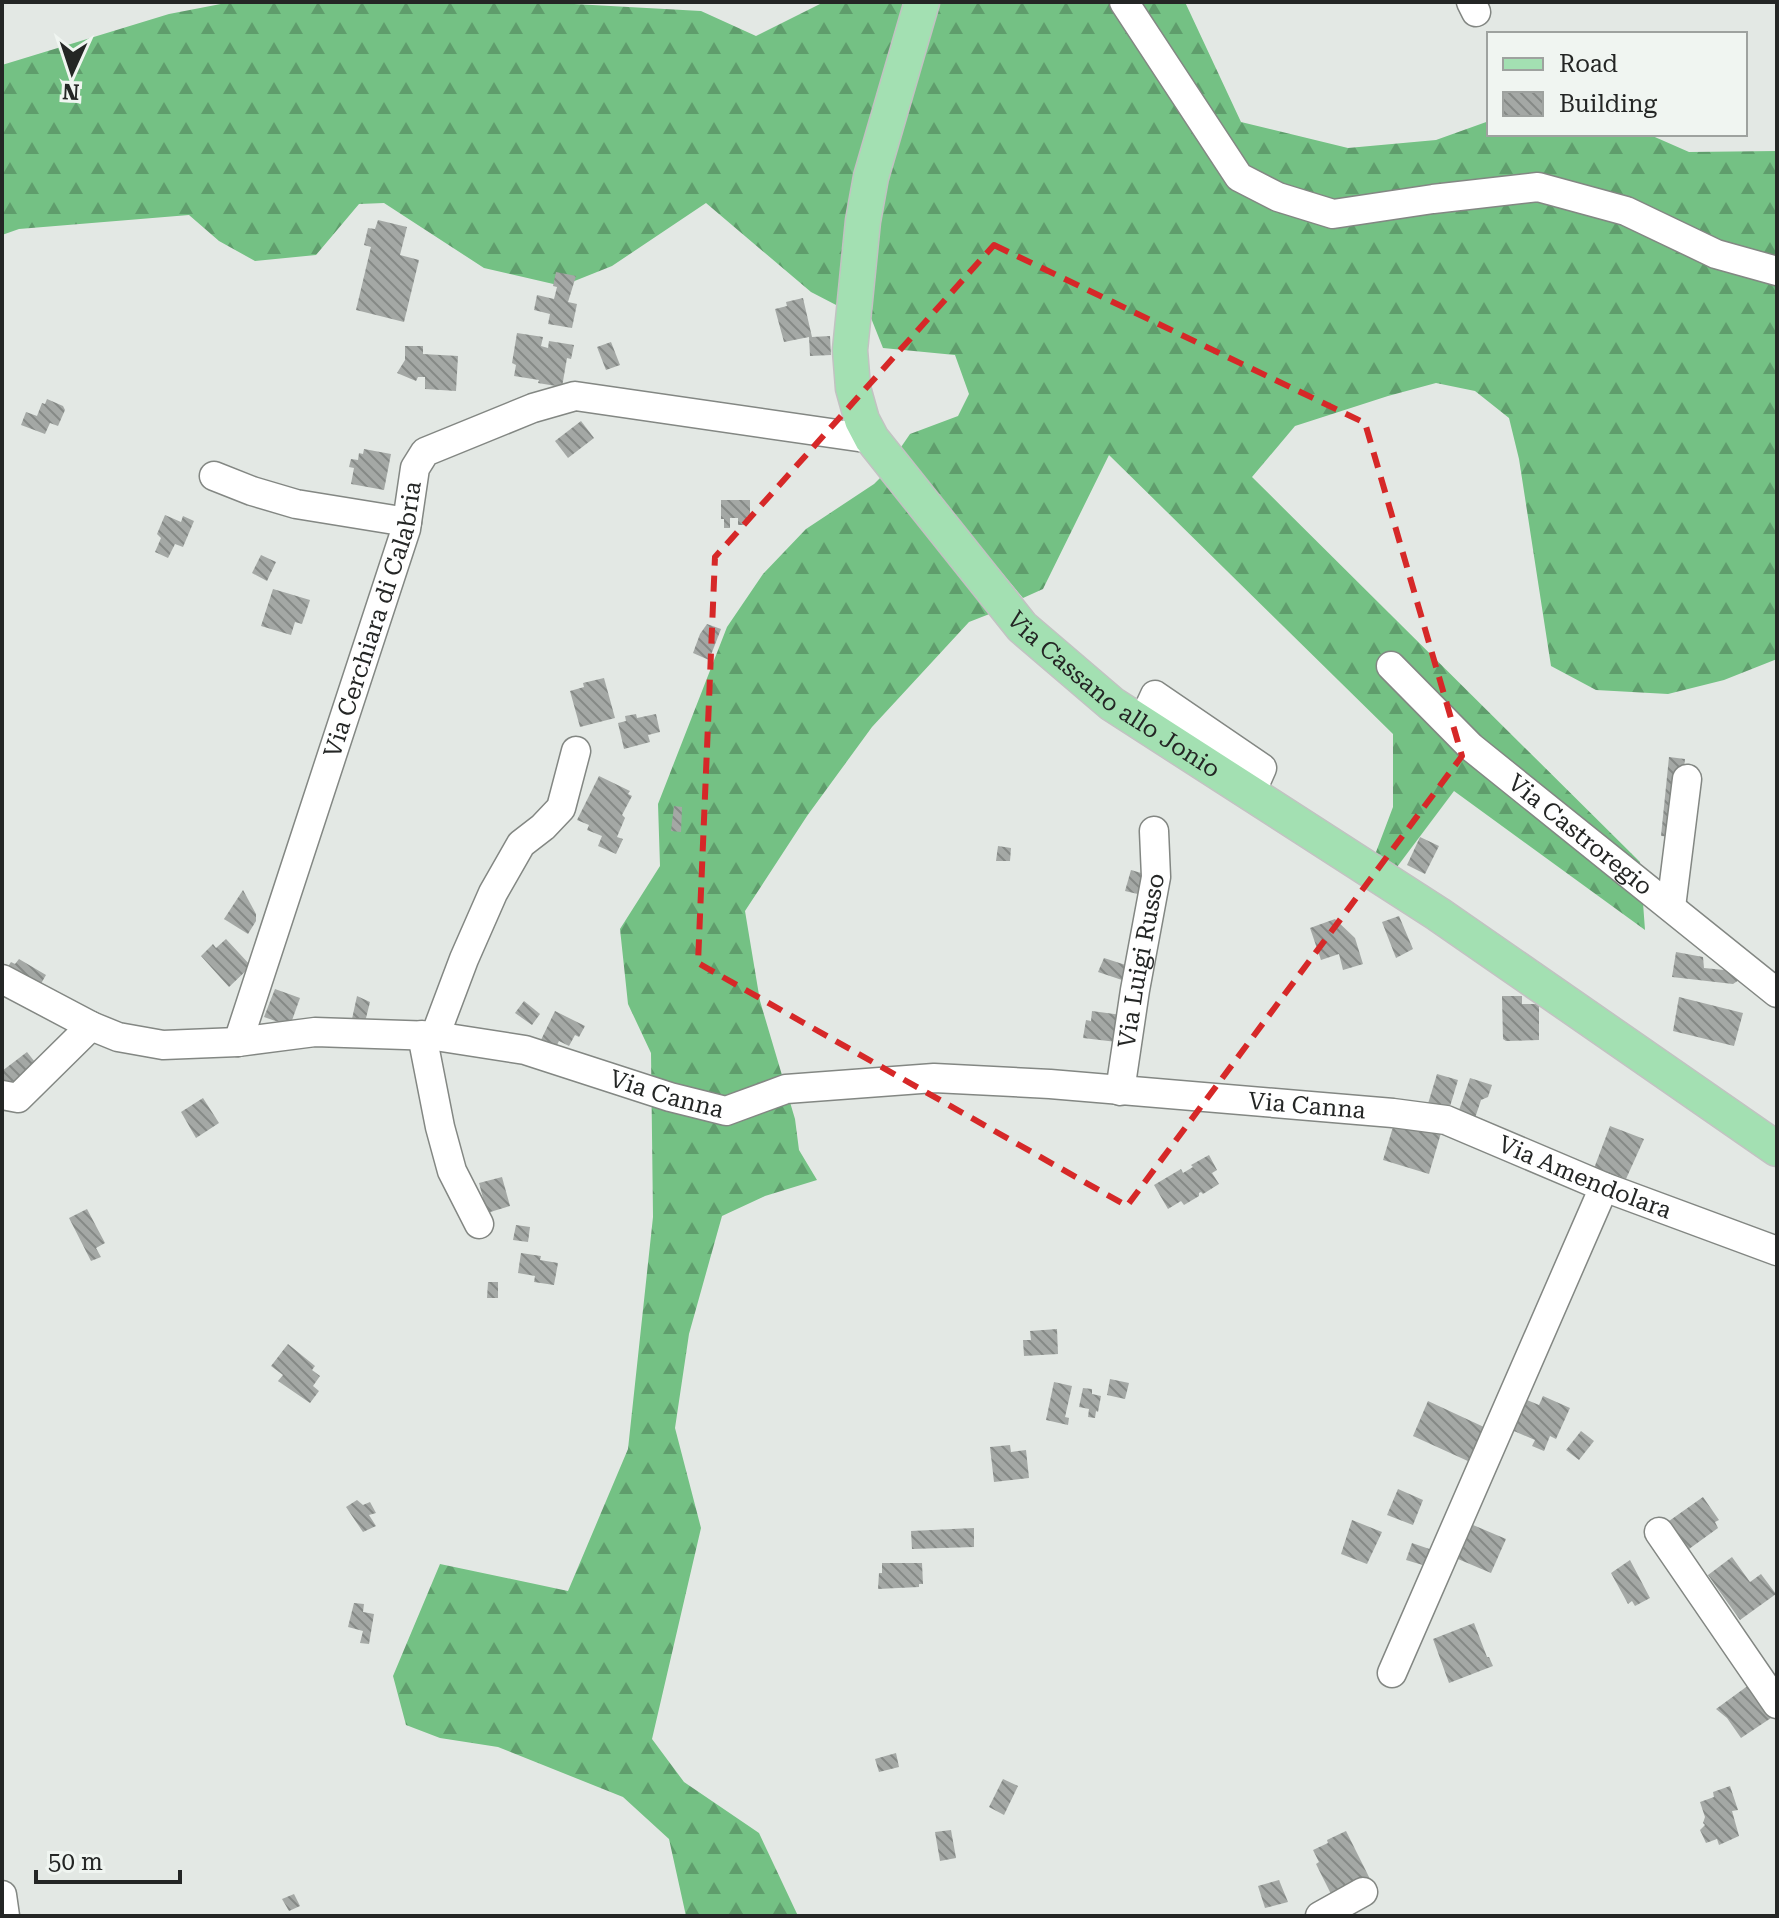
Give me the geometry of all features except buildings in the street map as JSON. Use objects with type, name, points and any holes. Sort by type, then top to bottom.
[{"type":"main road","name":"Via Cassano allo Jonio","points":[[919,15],[871,177],[863,221],[850,350],[853,388],[862,420],[872,439],[1022,627],[1112,704],[1438,914],[1777,1149]]},
{"type":"street","points":[[1124,2],[1239,177],[1278,197],[1333,214],[1538,187],[1626,211],[1716,254],[1776,270]]},
{"type":"street","name":"Via Cerchiara di Calabria","points":[[238,1042],[407,522],[415,468],[425,452],[533,408],[575,396],[872,439]]},
{"type":"street","points":[[214,476],[296,504],[407,522]]},
{"type":"street","name":"Via Castroregio","points":[[1391,666],[1471,747],[1777,993]]},
{"type":"street","points":[[479,1224],[452,1171],[440,1127],[429,1036],[493,893],[521,844],[561,808],[576,751]]},
{"type":"street","points":[[1671,907],[1687,779]]},
{"type":"street","name":"Via Luigi Russo","points":[[1120,1091],[1156,877],[1154,831]]},
{"type":"street","name":"Via Canna","points":[[2,979],[118,1037],[163,1045],[238,1042],[315,1032],[429,1036],[525,1050],[670,1097],[726,1111],[786,1089],[934,1078],[1050,1084],[1393,1113]]},
{"type":"street","points":[[2,1095],[18,1098],[91,1026]]},
{"type":"street","name":"Via Amendolara","points":[[1393,1113],[1446,1120],[1604,1187],[1777,1251]]},
{"type":"street","points":[[1392,1673],[1604,1187]]},
{"type":"street","points":[[1659,1532],[1777,1704]]},
{"type":"street","points":[[1320,1916],[1363,1892]]},
{"type":"street","points":[[2,1895],[5,1916]]},
{"type":"highlighted area","points":[[994,245],[1365,423],[1462,756],[1127,1206],[698,963],[715,557]]},
{"type":"green space","points":[[231,2],[538,2],[701,11],[756,36],[824,2],[1185,2],[1241,122],[1348,148],[1436,140],[1487,122],[1487,136],[1653,136],[1689,152],[1777,151],[1777,659],[1724,680],[1668,694],[1596,690],[1551,666],[1519,459],[1509,418],[1475,391],[1436,383],[1295,426],[1252,477],[1640,862],[1645,930],[1454,791],[1397,867],[1373,860],[1393,807],[1393,734],[1109,455],[1043,589],[1023,598],[899,450],[910,434],[958,416],[969,394],[955,355],[883,348],[869,313],[838,306],[811,292],[706,203],[612,266],[562,286],[484,268],[384,203],[359,204],[316,255],[255,261],[219,241],[189,215],[19,229],[2,235],[2,65],[169,14]]},
{"type":"green space","points":[[883,475],[992,613],[969,622],[872,727],[807,816],[745,911],[760,1001],[795,1119],[799,1150],[817,1180],[765,1196],[722,1216],[689,1334],[675,1428],[701,1528],[652,1739],[684,1782],[759,1833],[798,1916],[686,1916],[669,1839],[623,1797],[498,1747],[440,1738],[406,1725],[393,1676],[440,1564],[568,1591],[628,1449],[653,1217],[651,1053],[628,1004],[620,929],[660,866],[658,804],[727,627],[763,574],[806,529]]}]
